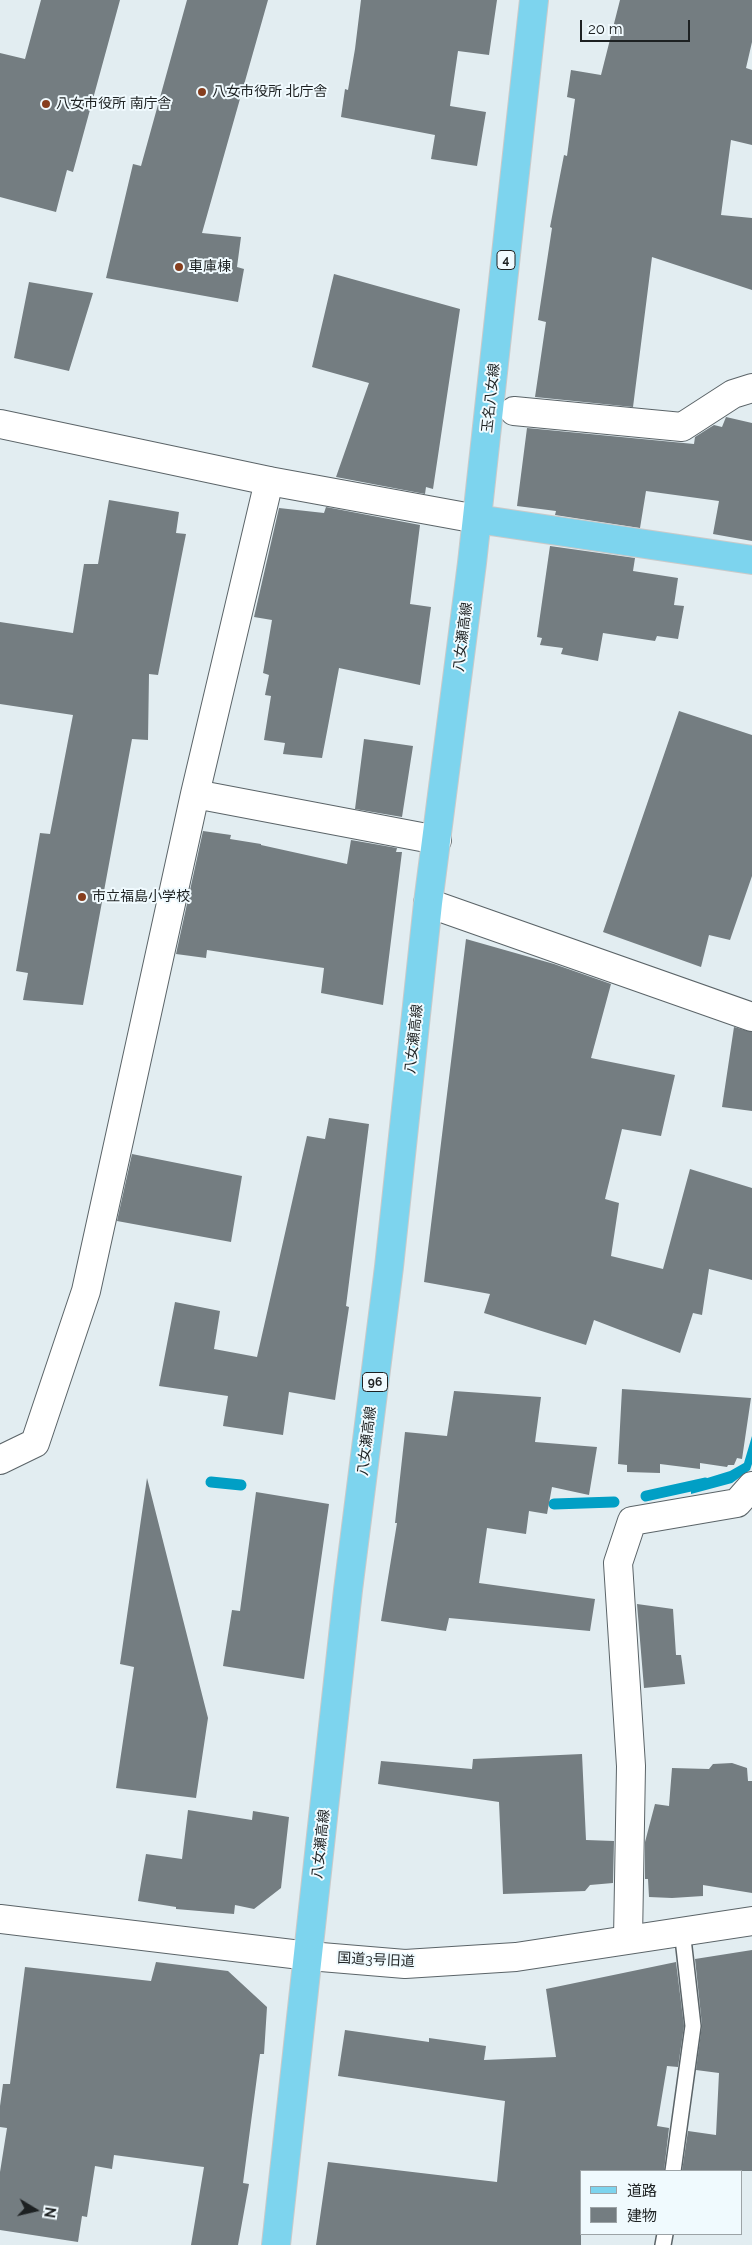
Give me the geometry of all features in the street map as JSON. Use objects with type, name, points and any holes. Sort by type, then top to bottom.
[{"type":"main road","name":"玉名八女線","points":[[477,519],[534,0]]},
{"type":"main road","points":[[477,519],[752,560]]},
{"type":"main road","name":"八女瀬高線","points":[[276,2245],[348,1590],[388,1277],[428,902],[477,519]]},
{"type":"street","points":[[514,411],[682,427],[732,394],[752,388]]},
{"type":"street","points":[[0,424],[269,480],[477,519]]},
{"type":"street","points":[[0,1460],[36,1443],[86,1291],[195,794],[269,480]]},
{"type":"street","points":[[195,794],[437,840]]},
{"type":"street","points":[[428,902],[752,1016]]},
{"type":"street","points":[[628,1939],[631,1766],[618,1563],[632,1521],[737,1503],[752,1486]]},
{"type":"street","name":"国道3号旧道","points":[[0,1919],[309,1956],[405,1964],[516,1957],[682,1930],[752,1921]]},
{"type":"lane","points":[[673,2170],[693,2026],[682,1930]]},
{"type":"water","points":[[752,1436],[752,1464],[750,1470],[732,1483],[691,1494],[691,1483],[730,1471],[744,1463]]},
{"type":"building","name":"八女市役所 南庁舎","points":[[41,0],[120,0],[73,172],[67,170],[56,212],[0,197],[0,53],[25,59]]},
{"type":"building","points":[[187,0],[268,0],[202,233],[241,237],[237,267],[244,269],[238,302],[106,278],[133,164],[141,166]]},
{"type":"building","points":[[361,0],[497,0],[489,55],[458,51],[450,106],[486,112],[477,166],[431,159],[435,135],[341,117],[345,89],[348,90]]},
{"type":"building","points":[[620,0],[752,0],[752,42],[746,68],[752,70],[752,145],[731,140],[721,215],[752,218],[752,290],[652,257],[633,407],[535,397],[546,322],[538,320],[552,228],[550,227],[564,155],[567,156],[575,99],[567,97],[571,70],[601,75]]},
{"type":"building","points":[[334,274],[460,309],[433,489],[426,487],[425,494],[336,477],[369,383],[312,367]]},
{"type":"building","points":[[29,282],[93,293],[69,371],[14,358]]},
{"type":"building","points":[[726,417],[752,423],[752,541],[713,534],[719,501],[646,491],[640,528],[555,515],[556,511],[517,506],[527,428],[694,444],[695,437],[714,425],[722,427]]},
{"type":"building","points":[[109,500],[179,512],[176,533],[186,534],[158,675],[149,674],[148,740],[132,739],[83,1005],[23,1000],[28,973],[16,971],[40,833],[50,834],[73,715],[0,704],[0,622],[73,633],[84,564],[98,564]]},
{"type":"building","points":[[326,507],[420,525],[410,604],[431,607],[420,685],[339,668],[322,758],[283,754],[285,743],[264,740],[271,696],[265,695],[269,675],[263,673],[272,620],[254,617],[279,508],[324,513]]},
{"type":"building","points":[[550,546],[635,558],[633,571],[678,578],[674,605],[684,606],[678,639],[657,636],[655,641],[603,633],[598,661],[561,654],[563,648],[540,645],[542,638],[537,637]]},
{"type":"building","points":[[679,711],[752,735],[752,876],[730,940],[709,935],[701,967],[603,932]]},
{"type":"building","points":[[364,739],[413,746],[402,817],[355,809]]},
{"type":"building","points":[[203,831],[231,835],[230,839],[261,844],[347,864],[351,840],[397,848],[396,852],[402,852],[383,1005],[321,993],[324,968],[207,950],[206,958],[176,954]]},
{"type":"building","points":[[466,939],[554,964],[611,984],[591,1058],[675,1075],[661,1136],[622,1129],[605,1199],[619,1203],[611,1256],[663,1269],[690,1169],[752,1188],[752,1280],[709,1269],[702,1315],[693,1313],[680,1353],[594,1320],[586,1345],[484,1313],[490,1294],[424,1282]]},
{"type":"building","points":[[734,1027],[752,1032],[752,1111],[722,1107]]},
{"type":"building","points":[[329,1118],[369,1124],[346,1306],[349,1307],[335,1400],[289,1392],[283,1435],[223,1426],[228,1396],[159,1386],[175,1302],[220,1311],[214,1349],[257,1357],[307,1136],[325,1139]]},
{"type":"building","points":[[132,1154],[242,1176],[231,1242],[117,1221]]},
{"type":"building","points":[[622,1389],[751,1398],[742,1459],[737,1458],[734,1465],[728,1465],[727,1467],[700,1463],[700,1469],[660,1464],[660,1473],[627,1472],[627,1465],[618,1464]]},
{"type":"building","points":[[454,1391],[541,1397],[535,1442],[597,1447],[589,1495],[552,1487],[547,1514],[529,1511],[526,1534],[487,1528],[479,1583],[595,1599],[590,1631],[449,1618],[446,1631],[381,1621],[397,1523],[395,1523],[405,1432],[447,1436]]},
{"type":"building","points":[[147,1478],[208,1718],[196,1798],[116,1788],[134,1667],[120,1664]]},
{"type":"building","points":[[256,1492],[329,1504],[304,1679],[223,1666],[232,1610],[240,1611]]},
{"type":"building","points":[[637,1604],[673,1609],[676,1655],[681,1655],[685,1684],[644,1688]]},
{"type":"building","points":[[582,1754],[586,1840],[614,1841],[613,1883],[590,1885],[585,1891],[503,1894],[499,1802],[378,1784],[381,1761],[472,1769],[473,1759]]},
{"type":"building","points":[[732,1763],[747,1768],[748,1781],[752,1781],[752,1893],[703,1885],[703,1896],[649,1897],[648,1879],[645,1879],[645,1842],[655,1804],[669,1806],[672,1768],[709,1769],[713,1764]]},
{"type":"building","points":[[188,1810],[252,1820],[253,1811],[289,1817],[281,1888],[254,1909],[235,1905],[234,1914],[176,1909],[176,1907],[138,1901],[146,1854],[182,1859]]},
{"type":"building","points":[[752,1950],[752,2171],[682,2170],[688,2131],[716,2135],[719,2073],[696,2070],[702,2025],[695,1959]]},
{"type":"building","points":[[156,1962],[228,1971],[267,2007],[264,2054],[260,2054],[243,2183],[249,2184],[238,2245],[191,2245],[204,2167],[114,2155],[112,2169],[95,2166],[87,2217],[82,2216],[78,2242],[0,2230],[0,2172],[7,2128],[0,2127],[0,2106],[3,2084],[10,2084],[25,1967],[151,1981]]},
{"type":"building","points":[[676,1962],[684,2026],[678,2067],[667,2066],[657,2126],[669,2128],[664,2170],[580,2170],[581,2245],[316,2245],[328,2162],[497,2182],[505,2101],[338,2076],[345,2030],[429,2042],[429,2038],[486,2046],[484,2060],[556,2057],[546,1989]]},
{"type":"waterway","points":[[211,1482],[241,1485]]},
{"type":"waterway","points":[[646,1496],[705,1483]]},
{"type":"waterway","points":[[554,1504],[614,1502]]},
{"type":"place","name":"八女市役所 北庁舎","points":[[202,92]]},
{"type":"place","name":"八女市役所 南庁舎","points":[[46,104]]},
{"type":"place","name":"車庫棟","points":[[179,267]]},
{"type":"place","name":"市立福島小学校","points":[[82,897]]}]
